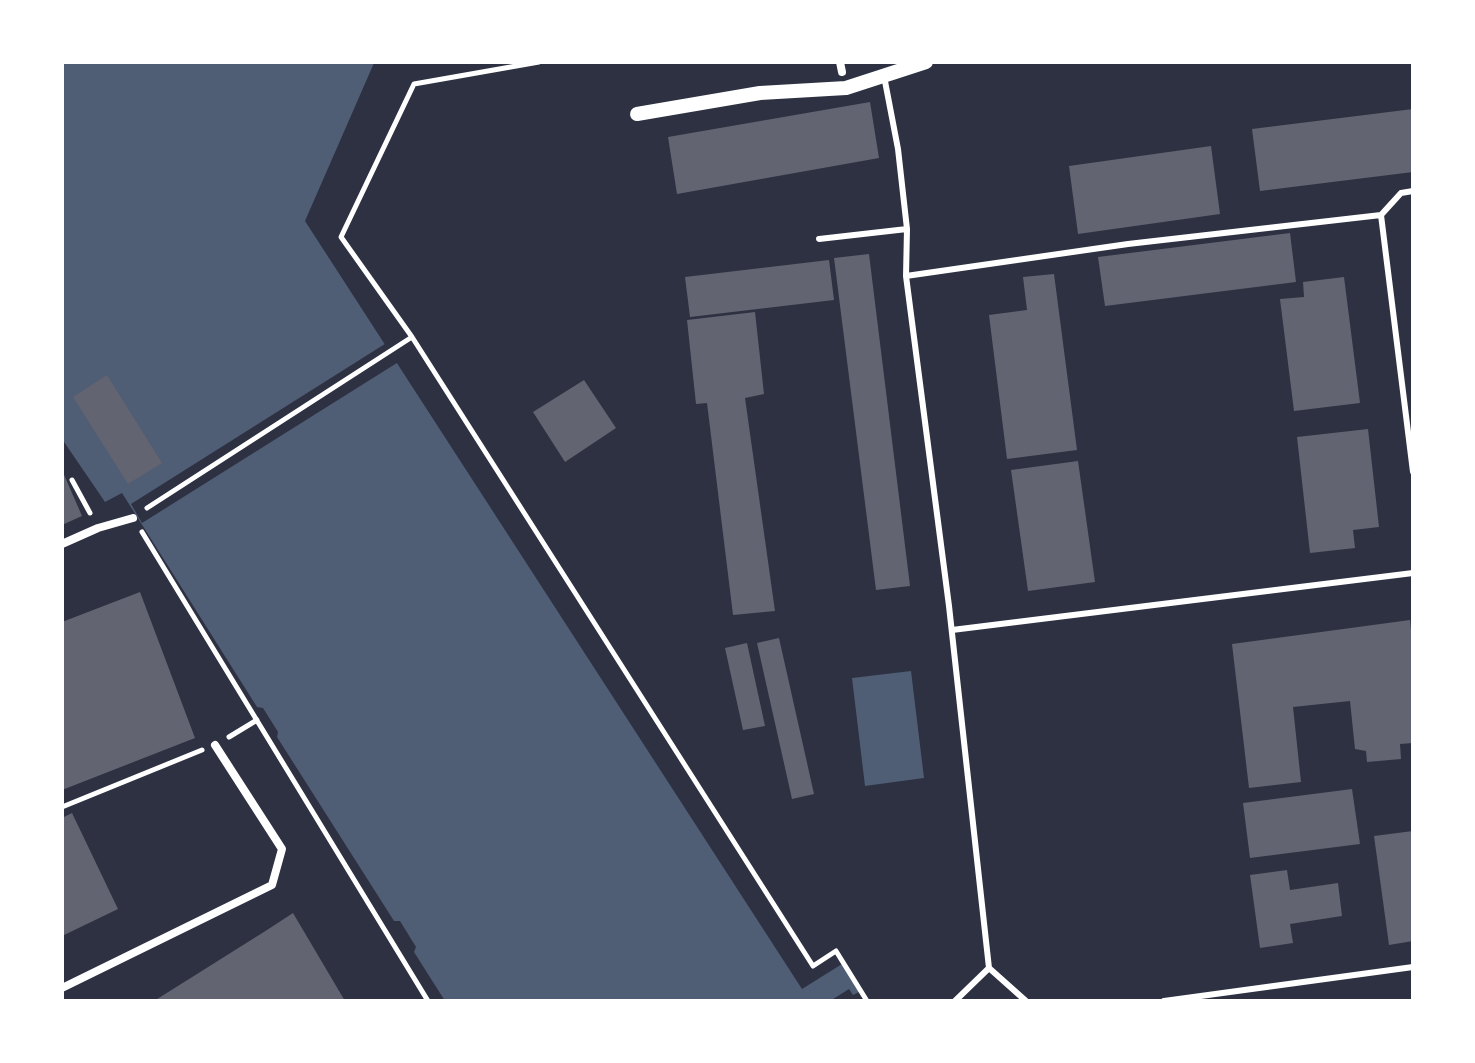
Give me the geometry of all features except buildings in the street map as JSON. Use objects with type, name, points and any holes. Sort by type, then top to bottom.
[{"type":"street","points":[[637,114],[760,93],[846,88],[926,62]]},
{"type":"street","points":[[841,67],[846,88]]},
{"type":"street","points":[[62,544],[98,528],[133,518]]},
{"type":"street","points":[[62,988],[272,885],[282,849],[215,745]]},
{"type":"lane","points":[[884,76],[898,149],[907,229],[906,276],[952,630],[989,968],[1026,1001]]},
{"type":"lane","points":[[906,276],[1128,244],[1381,215],[1401,193],[1413,191]]},
{"type":"lane","points":[[1381,215],[1413,472]]},
{"type":"lane","points":[[819,239],[907,229]]},
{"type":"lane","points":[[952,630],[1413,573]]},
{"type":"lane","points":[[1164,1001],[1413,967]]},
{"type":"lane","points":[[955,1001],[989,968]]},
{"type":"path","points":[[539,62],[414,84],[341,237],[412,337],[813,966],[836,951],[867,1001]]},
{"type":"path","points":[[412,337],[133,518],[428,1001]]},
{"type":"path","points":[[72,480],[98,528]]},
{"type":"path","points":[[62,807],[215,745],[257,720]]},
{"type":"water","points":[[62,62],[380,62],[374,63],[305,221],[802,989],[842,964],[859,992],[853,995],[849,989],[830,1001],[445,1001],[414,952],[416,947],[400,921],[394,921],[277,737],[278,732],[263,708],[257,707],[122,493],[105,502],[62,439]]},
{"type":"water","points":[[911,671],[924,778],[865,786],[852,678]]},
{"type":"pier","points":[[388,342],[400,361],[142,523],[131,504]]}]
